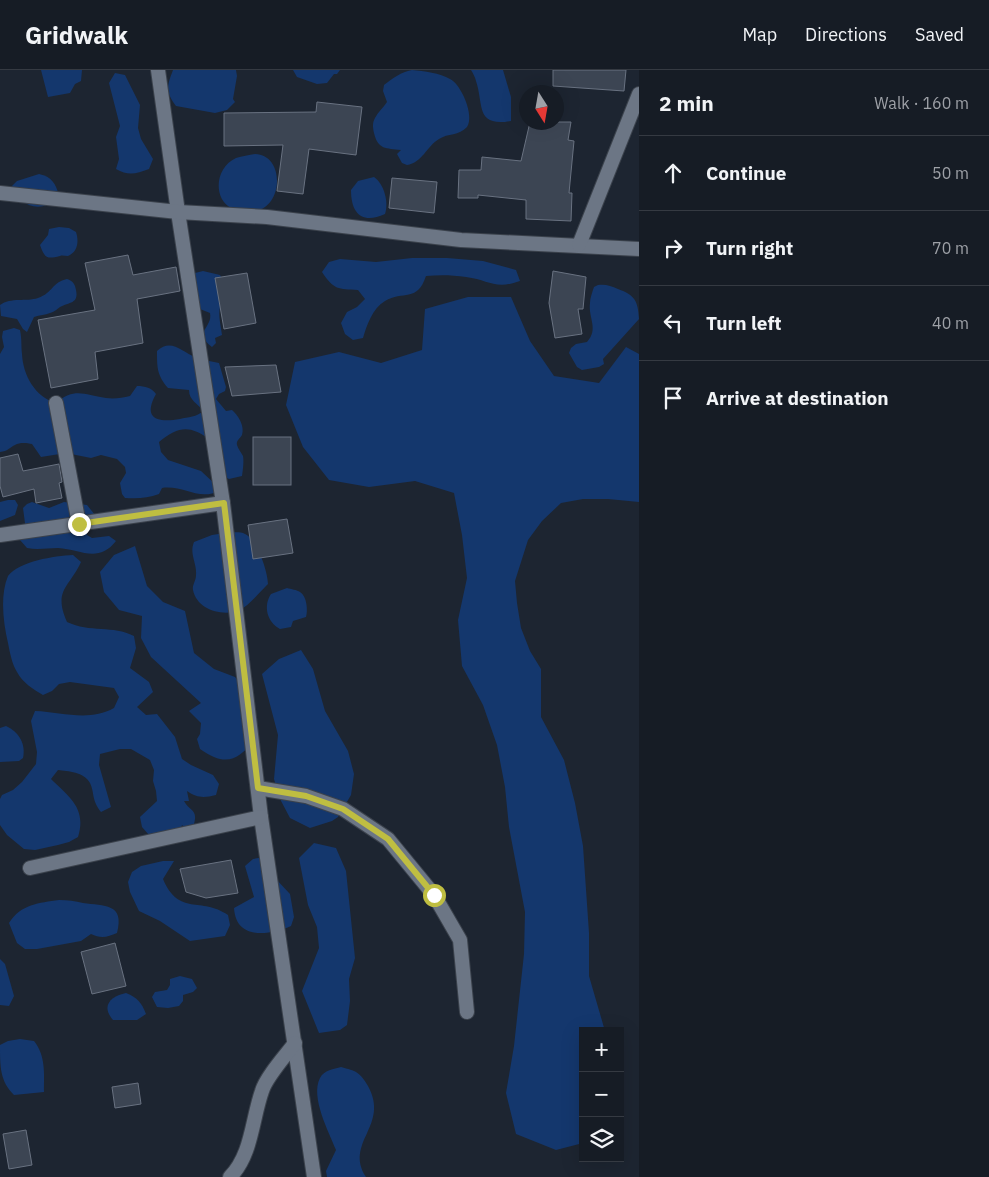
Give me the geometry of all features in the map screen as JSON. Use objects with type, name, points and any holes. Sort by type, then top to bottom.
[{"type":"street","points":[[158,70],[178,212],[224,503],[261,817],[314,1177]]},
{"type":"street","points":[[580,245],[639,94]]},
{"type":"street","points":[[0,193],[178,212],[267,217],[461,240],[639,249]]},
{"type":"street","points":[[56,404],[79,524]]},
{"type":"street","points":[[0,535],[224,503]]},
{"type":"street","points":[[258,788],[306,796],[343,809],[388,839],[434,895],[460,940],[468,1012]]},
{"type":"street","points":[[30,868],[261,817]]},
{"type":"street","points":[[230,1177],[236,1170],[246,1148],[263,1088],[295,1042]]},
{"type":"shaded area","points":[[41,70],[82,70],[81,81],[75,84],[70,93],[48,97]]},
{"type":"shaded area","points":[[173,70],[236,70],[237,76],[233,99],[235,102],[227,110],[215,113],[176,106],[168,88]]},
{"type":"shaded area","points":[[293,70],[340,70],[327,83],[317,84],[297,77]]},
{"type":"shaded area","points":[[412,70],[437,74],[454,82],[466,101],[469,122],[464,130],[439,139],[421,158],[407,165],[402,163],[397,154],[401,150],[383,147],[378,143],[373,125],[376,116],[387,102],[383,91],[384,85],[401,74]]},
{"type":"shaded area","points":[[471,70],[503,70],[511,97],[511,121],[491,121],[486,117],[481,106],[476,80]]},
{"type":"shaded area","points":[[115,73],[125,75],[140,105],[138,128],[141,139],[153,159],[149,169],[136,173],[124,173],[116,169],[119,159],[116,137],[120,126],[109,83]]},
{"type":"shaded area","points":[[255,154],[266,157],[273,164],[277,185],[274,196],[268,205],[258,210],[234,210],[221,197],[219,182],[221,175],[229,162],[236,158]]},
{"type":"shaded area","points":[[39,174],[52,181],[59,195],[47,205],[36,207],[21,200],[10,188],[17,181]]},
{"type":"shaded area","points":[[374,177],[378,180],[385,194],[386,209],[385,214],[370,218],[360,215],[356,211],[353,206],[351,190],[358,181]]},
{"type":"shaded area","points":[[69,228],[76,232],[76,249],[68,256],[47,257],[40,245],[48,235],[49,229]]},
{"type":"shaded area","points":[[412,258],[483,261],[516,270],[520,281],[504,285],[461,276],[426,276],[418,290],[414,293],[398,296],[380,304],[366,328],[363,338],[353,340],[345,334],[341,323],[347,312],[357,307],[365,299],[358,290],[341,289],[330,282],[322,272],[329,262],[340,259],[376,262]]},
{"type":"shaded area","points":[[203,271],[220,275],[224,288],[219,314],[222,335],[215,338],[216,343],[212,347],[206,342],[203,334],[209,323],[210,313],[195,307],[191,274]]},
{"type":"shaded area","points":[[67,279],[75,286],[77,295],[75,300],[51,313],[34,317],[27,332],[17,319],[1,316],[0,305],[14,300],[38,298],[62,280]]},
{"type":"shaded area","points":[[598,285],[611,286],[632,296],[638,308],[639,319],[603,359],[604,364],[599,367],[582,370],[577,367],[569,353],[576,344],[587,342],[592,333],[590,299],[594,287]]},
{"type":"shaded area","points":[[468,297],[511,297],[530,341],[554,376],[599,383],[626,347],[639,354],[639,502],[583,499],[561,503],[542,521],[528,540],[515,581],[521,628],[530,651],[541,669],[541,717],[564,760],[575,803],[583,846],[589,933],[589,976],[604,1027],[579,1027],[579,1144],[556,1150],[516,1134],[506,1093],[514,1046],[524,954],[525,912],[509,827],[505,787],[497,745],[483,705],[462,666],[458,620],[467,578],[462,535],[454,493],[415,481],[369,487],[329,480],[303,447],[286,405],[295,362],[339,352],[381,363],[422,350],[425,309]]},
{"type":"shaded area","points":[[14,328],[20,330],[23,362],[28,377],[42,396],[56,403],[69,395],[80,393],[109,398],[127,397],[130,396],[137,386],[140,386],[150,389],[156,394],[151,409],[154,417],[172,420],[192,417],[203,411],[192,399],[189,390],[168,388],[164,383],[158,371],[157,351],[162,347],[172,346],[198,358],[219,363],[226,387],[225,391],[219,394],[216,399],[226,411],[232,410],[242,424],[243,432],[237,443],[243,456],[242,476],[229,479],[215,471],[209,439],[196,431],[184,429],[172,433],[159,442],[161,452],[168,460],[201,471],[220,491],[212,494],[197,494],[177,489],[162,488],[159,494],[139,498],[125,498],[122,494],[120,483],[126,473],[125,467],[117,459],[101,455],[91,458],[66,453],[41,457],[32,444],[26,443],[17,444],[0,452],[0,354],[4,347],[3,331]]},
{"type":"shaded area","points":[[15,500],[18,505],[15,515],[0,521],[0,502]]},
{"type":"shaded area","points":[[32,502],[49,508],[64,502],[87,505],[95,515],[87,530],[87,535],[92,538],[109,536],[116,541],[109,548],[96,554],[58,548],[27,548],[20,540],[26,531],[23,508]]},
{"type":"shaded area","points":[[225,533],[245,534],[254,542],[261,556],[268,584],[243,608],[226,613],[205,607],[195,597],[193,588],[196,571],[192,551],[194,542],[212,535]]},
{"type":"shaded area","points":[[135,546],[147,586],[163,602],[185,611],[194,653],[214,669],[235,677],[250,694],[257,737],[244,751],[232,759],[218,758],[200,749],[197,739],[200,734],[201,723],[189,711],[201,703],[151,657],[141,638],[142,616],[119,610],[104,592],[100,572],[114,555]]},
{"type":"shaded area","points":[[73,555],[81,562],[62,596],[63,611],[67,622],[84,627],[118,631],[134,636],[136,648],[130,668],[149,682],[153,692],[137,707],[146,715],[157,714],[175,737],[182,759],[213,775],[219,784],[216,795],[212,796],[197,796],[187,791],[189,801],[184,801],[194,813],[195,819],[194,824],[184,827],[182,825],[179,835],[149,835],[142,827],[140,817],[157,801],[153,781],[154,770],[150,760],[131,749],[120,749],[100,754],[99,765],[111,807],[101,812],[94,800],[90,783],[84,776],[58,770],[51,779],[75,804],[80,818],[78,837],[58,845],[35,850],[24,849],[7,835],[0,825],[0,799],[2,795],[13,790],[22,782],[36,764],[37,752],[31,721],[35,711],[95,715],[114,708],[119,697],[114,688],[70,682],[59,684],[52,691],[43,695],[22,679],[12,662],[3,609],[5,583],[8,576],[13,571],[29,563],[47,558]]},
{"type":"shaded area","points":[[287,588],[302,594],[307,614],[306,617],[293,621],[291,627],[280,629],[269,618],[267,604],[271,594]]},
{"type":"shaded area","points":[[301,650],[313,669],[325,711],[348,751],[354,774],[351,795],[338,817],[332,821],[310,828],[290,818],[280,799],[274,779],[278,735],[262,674],[279,659]]},
{"type":"shaded area","points":[[6,726],[18,735],[22,743],[24,753],[23,758],[19,761],[0,762],[0,728]]},
{"type":"shaded area","points":[[314,843],[336,848],[346,871],[355,958],[349,979],[350,1001],[347,1025],[340,1030],[319,1033],[302,991],[319,948],[317,927],[308,905],[299,858]]},
{"type":"shaded area","points":[[264,857],[275,878],[290,894],[294,917],[291,926],[274,932],[255,933],[247,931],[241,926],[236,919],[234,908],[254,897],[245,866],[253,859]]},
{"type":"shaded area","points":[[163,861],[174,861],[163,879],[169,891],[176,898],[183,902],[209,907],[228,915],[230,925],[225,936],[190,941],[160,921],[139,911],[130,892],[128,882],[132,872],[141,866]]},
{"type":"shaded area","points":[[59,900],[111,908],[118,916],[117,933],[104,937],[91,934],[81,941],[37,949],[25,949],[17,943],[9,923],[14,917],[25,908]]},
{"type":"shaded area","points":[[0,959],[5,964],[14,996],[9,1006],[0,1005]]},
{"type":"shaded area","points":[[180,976],[192,979],[197,988],[193,992],[183,995],[183,1001],[179,1006],[157,1007],[152,997],[155,992],[167,990],[170,985],[170,979]]},
{"type":"shaded area","points":[[126,993],[139,1001],[146,1014],[137,1020],[113,1020],[109,1015],[109,1002],[116,996]]},
{"type":"shaded area","points":[[20,1039],[34,1041],[41,1053],[44,1065],[44,1092],[14,1095],[3,1079],[0,1045],[8,1041]]},
{"type":"shaded area","points":[[341,1067],[354,1071],[363,1078],[373,1100],[374,1112],[360,1154],[361,1165],[366,1177],[327,1177],[326,1171],[336,1150],[319,1104],[318,1086],[320,1078],[324,1073]]},
{"type":"building","points":[[553,70],[626,70],[624,91],[553,85]]},
{"type":"building","points":[[317,102],[362,107],[356,155],[309,149],[303,194],[277,191],[283,145],[224,146],[224,113],[316,112]]},
{"type":"building","points":[[564,122],[571,122],[568,140],[574,141],[569,193],[572,193],[571,221],[526,219],[526,200],[478,195],[478,198],[458,198],[459,170],[481,170],[482,157],[521,161],[528,130],[564,130]]},
{"type":"building","points":[[392,178],[437,182],[434,213],[389,208]]},
{"type":"building","points":[[128,255],[133,275],[176,267],[180,291],[137,299],[143,343],[95,352],[98,379],[51,388],[38,320],[95,310],[85,263]]},
{"type":"building","points":[[553,271],[586,277],[583,309],[578,309],[582,334],[555,338],[549,303]]},
{"type":"building","points":[[247,273],[256,323],[224,329],[215,278]]},
{"type":"building","points":[[276,365],[281,392],[232,396],[225,367]]},
{"type":"building","points":[[253,437],[291,437],[291,485],[253,485]]},
{"type":"building","points":[[18,454],[23,471],[59,464],[62,482],[59,483],[62,498],[36,503],[34,489],[3,497],[0,486],[0,458]]},
{"type":"building","points":[[287,519],[293,553],[253,559],[248,525]]},
{"type":"building","points":[[231,860],[238,893],[206,898],[186,892],[180,869]]},
{"type":"building","points":[[115,943],[126,986],[92,994],[81,952]]},
{"type":"building","points":[[138,1083],[141,1104],[115,1108],[112,1087]]},
{"type":"building","points":[[26,1130],[32,1165],[9,1169],[3,1134]]},
{"type":"route","points":[[79,524],[224,503],[258,788],[306,796],[343,809],[388,839],[434,895]]}]
